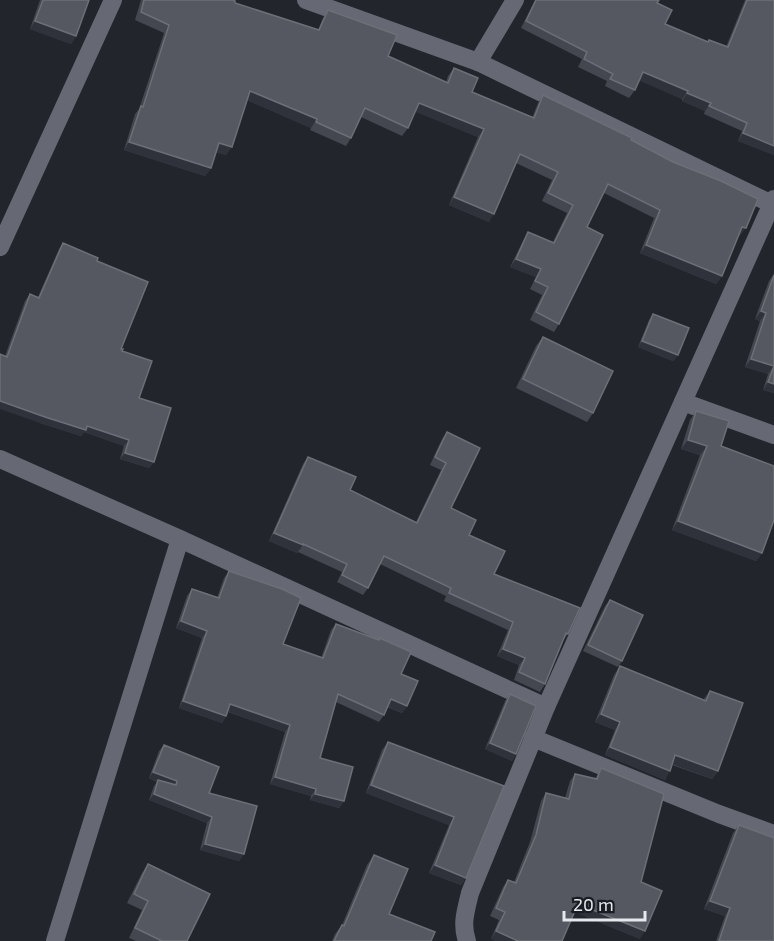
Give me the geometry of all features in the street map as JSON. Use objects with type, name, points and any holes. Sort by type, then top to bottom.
[{"type":"street","points":[[0,247],[113,0]]},
{"type":"street","points":[[306,0],[478,62],[773,202],[533,738],[470,894],[464,918],[464,932],[467,941]]},
{"type":"street","points":[[478,62],[515,0]]},
{"type":"street","points":[[683,402],[774,435]]},
{"type":"street","points":[[0,459],[546,707]]},
{"type":"street","points":[[55,941],[180,539]]},
{"type":"street","points":[[533,738],[774,834]]},
{"type":"building","points":[[43,0],[89,0],[76,36],[35,21]]},
{"type":"building","points":[[144,0],[233,0],[235,3],[319,30],[328,10],[397,35],[388,56],[448,83],[454,68],[478,78],[472,92],[534,118],[543,95],[632,138],[631,140],[673,162],[758,199],[746,228],[742,227],[722,276],[646,245],[660,210],[608,184],[587,227],[603,235],[559,324],[536,312],[548,287],[535,281],[541,269],[516,259],[528,232],[554,243],[573,205],[548,193],[558,172],[520,154],[494,214],[454,197],[484,129],[419,103],[408,128],[365,108],[351,138],[316,122],[317,119],[250,91],[232,147],[219,143],[211,168],[129,142],[141,106],[143,107],[169,25],[141,12]]},
{"type":"building","points":[[536,0],[659,0],[657,3],[672,10],[665,24],[708,42],[709,40],[728,47],[747,0],[774,0],[774,146],[743,133],[747,123],[709,106],[711,103],[687,93],[688,91],[643,72],[635,90],[610,79],[613,74],[584,59],[587,52],[526,21]]},
{"type":"building","points":[[63,243],[98,258],[97,261],[148,282],[121,349],[152,361],[139,398],[171,408],[154,462],[125,453],[129,440],[87,426],[86,430],[0,401],[0,354],[7,357],[30,294],[39,298]]},
{"type":"building","points":[[774,275],[774,366],[751,359],[766,313],[761,311]]},
{"type":"building","points":[[653,314],[689,328],[678,355],[642,341]]},
{"type":"building","points":[[543,337],[613,371],[593,413],[523,379]]},
{"type":"building","points":[[774,366],[774,384],[768,382]]},
{"type":"building","points":[[696,411],[729,421],[721,446],[774,466],[774,520],[762,553],[678,521],[707,446],[688,440]]},
{"type":"building","points":[[447,432],[480,448],[451,508],[476,520],[469,535],[505,551],[494,574],[580,608],[568,634],[566,633],[545,684],[519,672],[525,658],[503,649],[513,622],[449,593],[451,588],[384,556],[368,588],[342,575],[347,564],[274,533],[308,457],[356,477],[350,490],[417,523],[446,463],[435,457]]},
{"type":"building","points":[[229,571],[301,598],[283,644],[323,658],[336,624],[379,640],[380,638],[411,652],[401,674],[418,681],[407,706],[391,699],[384,715],[338,694],[320,758],[353,767],[344,801],[315,794],[316,789],[275,777],[290,725],[230,704],[226,716],[183,701],[207,631],[181,621],[192,589],[219,598]]},
{"type":"building","points":[[610,600],[643,615],[622,661],[588,645]]},
{"type":"building","points":[[620,666],[706,701],[710,691],[743,703],[718,771],[675,755],[670,771],[610,747],[620,722],[601,714]]},
{"type":"building","points":[[510,694],[536,706],[516,754],[490,743]]},
{"type":"building","points":[[388,742],[504,786],[466,878],[435,865],[454,817],[371,785]]},
{"type":"building","points":[[164,745],[219,767],[209,793],[257,806],[244,854],[205,844],[212,817],[154,794],[158,780],[176,785],[177,781],[153,772]]},
{"type":"building","points":[[601,768],[664,794],[641,882],[662,891],[645,931],[578,904],[562,941],[518,941],[496,931],[505,912],[496,908],[508,880],[516,883],[536,835],[546,793],[569,799],[575,774],[597,779]]},
{"type":"building","points":[[739,825],[774,838],[774,941],[719,941],[730,908],[710,901]]},
{"type":"building","points":[[374,855],[408,869],[389,914],[435,932],[431,941],[334,941],[342,925],[344,926]]},
{"type":"building","points":[[148,864],[210,894],[187,941],[162,941],[135,928],[148,901],[134,894]]}]
